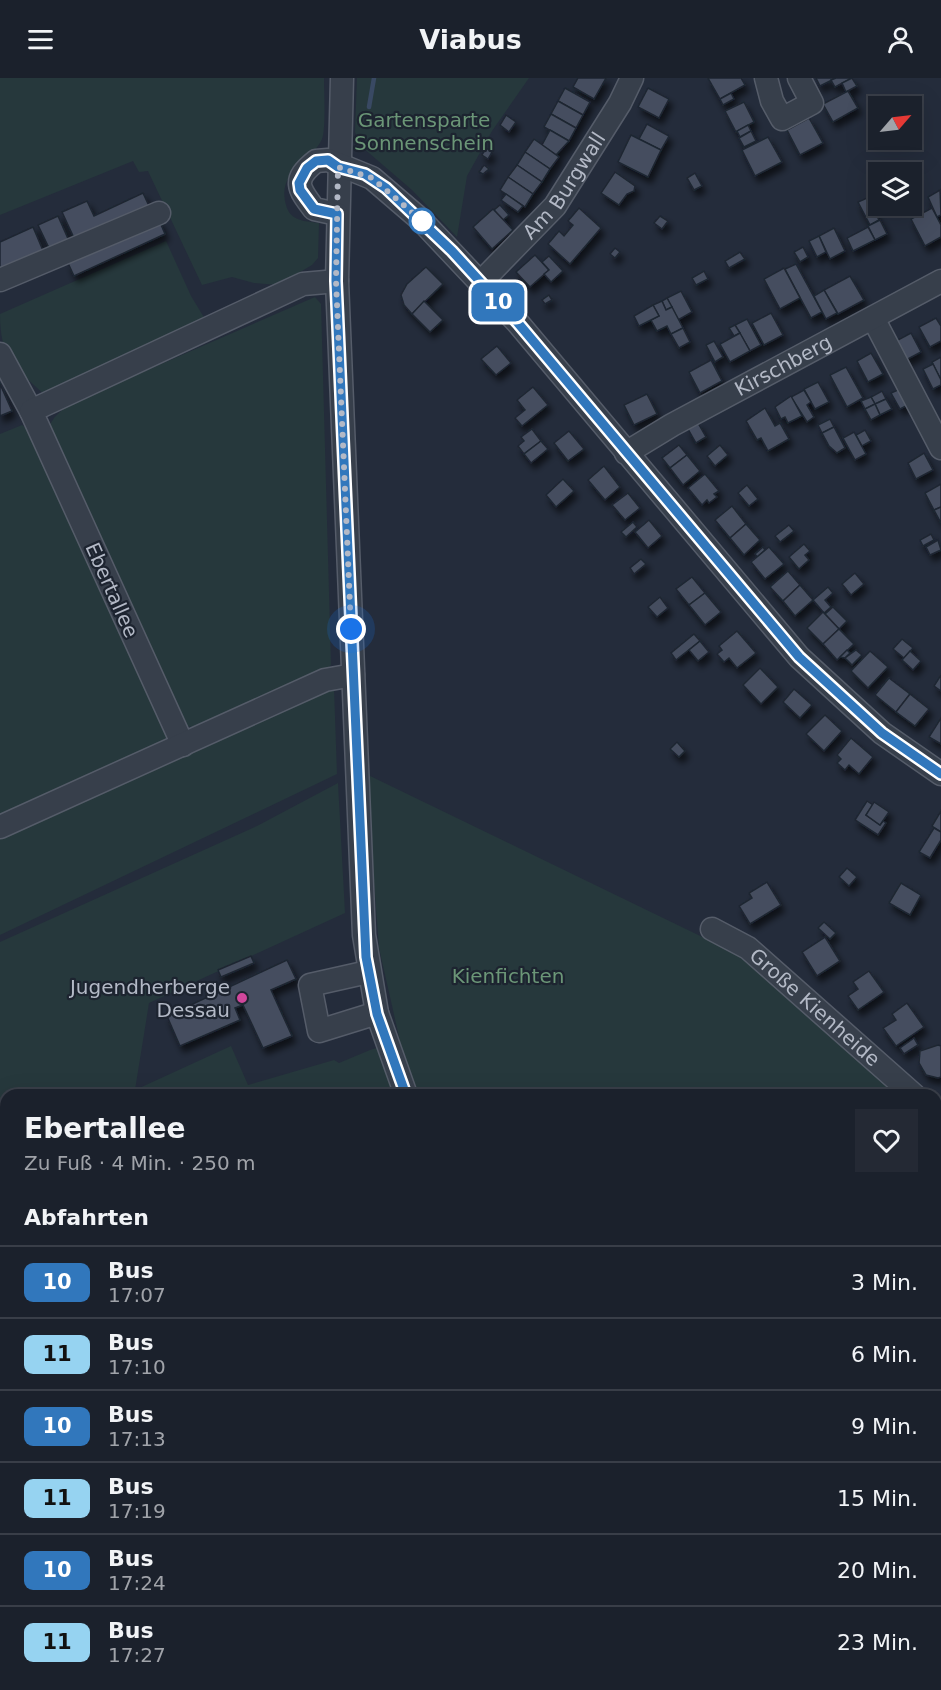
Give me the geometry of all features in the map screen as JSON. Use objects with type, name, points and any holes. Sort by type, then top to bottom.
[{"type":"street","points":[[342,78],[336,281],[362,902],[368,972],[377,1014],[404,1089]]},
{"type":"street","name":"Am Burgwall","points":[[481,282],[555,206],[620,103],[632,78]]},
{"type":"street","points":[[766,78],[772,102],[782,119],[812,103],[799,78]]},
{"type":"street","points":[[337,214],[314,209],[300,190],[299,183],[307,168],[316,161],[328,160],[338,167],[365,174],[381,183],[429,228],[481,282],[779,635],[814,673],[882,733],[941,774]]},
{"type":"street","points":[[0,280],[159,213]]},
{"type":"street","points":[[31,411],[303,284],[336,281]]},
{"type":"street","name":"Kirschberg","points":[[626,453],[672,424],[941,281]]},
{"type":"street","points":[[873,318],[941,448]]},
{"type":"street","name":"Ebertallee","points":[[0,354],[31,411],[183,745]]},
{"type":"street","points":[[0,827],[325,680],[353,675]]},
{"type":"street","name":"Große Kienheide","points":[[712,929],[748,948],[907,1089]]},
{"type":"street","points":[[368,972],[310,985],[319,1031],[377,1014]]},
{"type":"green space","points":[[0,78],[324,78],[322,139],[291,175],[284,193],[288,210],[294,217],[319,223],[318,258],[312,265],[278,285],[254,283],[232,277],[202,285],[148,171],[139,172],[133,161],[0,215]]},
{"type":"green space","name":"Gartensparte Sonnenschein","points":[[357,78],[529,78],[492,131],[467,176],[457,237],[412,190],[362,147],[355,132]]},
{"type":"green space","points":[[166,241],[191,296],[208,324],[46,396],[11,361],[3,342],[0,314]]},
{"type":"green space","points":[[315,297],[321,304],[331,665],[321,674],[200,728],[186,726],[47,429],[67,405]]},
{"type":"green space","points":[[22,425],[34,433],[167,725],[166,739],[159,749],[0,818],[0,434]]},
{"type":"green space","points":[[334,688],[337,774],[0,935],[0,836]]},
{"type":"green space","name":"Kienfichten","points":[[366,774],[758,964],[900,1089],[137,1089],[231,1046],[248,1085],[334,1060],[339,1063],[400,1041],[379,948]]},
{"type":"green space","name":"Kienfichten","points":[[338,783],[345,913],[149,1003],[135,1089],[0,1089],[0,942],[257,826]]},
{"type":"building","points":[[578,78],[606,78],[594,99],[573,87]]},
{"type":"building","points":[[708,78],[741,78],[745,85],[720,99]]},
{"type":"building","points":[[816,78],[836,78],[820,86]]},
{"type":"building","points":[[852,78],[835,87],[831,80]]},
{"type":"building","points":[[852,78],[857,86],[846,92],[842,83]]},
{"type":"building","points":[[565,88],[590,102],[583,115],[558,101]]},
{"type":"building","points":[[648,88],[669,99],[659,118],[638,107]]},
{"type":"building","points":[[848,91],[858,108],[833,122],[823,104]]},
{"type":"building","points":[[731,93],[734,99],[723,105],[720,99]]},
{"type":"building","points":[[558,101],[583,115],[576,128],[551,114]]},
{"type":"building","points":[[744,102],[754,122],[736,132],[725,111]]},
{"type":"building","points":[[551,114],[576,128],[569,141],[544,127]]},
{"type":"building","points":[[506,115],[516,122],[509,132],[500,125]]},
{"type":"building","points":[[809,118],[823,143],[800,155],[787,130]]},
{"type":"building","points":[[647,124],[669,136],[661,150],[639,139]]},
{"type":"building","points":[[748,125],[751,131],[740,137],[737,131]]},
{"type":"building","points":[[550,130],[569,141],[556,155],[542,145]]},
{"type":"building","points":[[751,131],[756,141],[744,147],[739,138]]},
{"type":"building","points":[[631,135],[661,150],[648,177],[618,162]]},
{"type":"building","points":[[768,137],[782,162],[755,176],[742,150]]},
{"type":"building","points":[[534,139],[559,157],[550,169],[525,152]]},
{"type":"building","points":[[486,148],[492,152],[488,159],[482,155]]},
{"type":"building","points":[[525,152],[550,169],[542,182],[517,165]]},
{"type":"building","points":[[484,165],[489,169],[483,174],[479,172]]},
{"type":"building","points":[[517,165],[542,182],[533,194],[508,177]]},
{"type":"building","points":[[615,172],[635,186],[634,191],[627,194],[619,205],[601,193]]},
{"type":"building","points":[[695,173],[702,186],[694,190],[687,178]]},
{"type":"building","points":[[508,177],[533,194],[525,207],[500,190]]},
{"type":"building","points":[[940,190],[941,215],[937,217],[928,197]]},
{"type":"building","points":[[143,193],[149,206],[75,240],[62,212],[87,201],[94,216]]},
{"type":"building","points":[[506,194],[523,206],[518,212],[501,200]]},
{"type":"building","points":[[867,198],[868,216],[877,216],[879,220],[870,225],[858,202]]},
{"type":"building","points":[[500,205],[509,215],[503,220],[494,210]]},
{"type":"building","points":[[579,208],[601,228],[570,264],[548,244],[559,231],[564,236],[573,225],[568,221]]},
{"type":"building","points":[[932,208],[941,225],[941,237],[925,246],[911,219],[922,216],[922,213]]},
{"type":"building","points":[[493,209],[513,230],[492,249],[473,227]]},
{"type":"building","points":[[58,216],[69,241],[50,250],[38,225]]},
{"type":"building","points":[[660,216],[668,221],[662,229],[654,223]]},
{"type":"building","points":[[159,220],[165,234],[74,276],[68,263]]},
{"type":"building","points":[[880,220],[887,234],[875,240],[868,226]]},
{"type":"building","points":[[33,227],[44,253],[0,273],[0,242]]},
{"type":"building","points":[[868,227],[875,240],[853,251],[847,238]]},
{"type":"building","points":[[834,228],[845,251],[830,259],[819,236]]},
{"type":"building","points":[[819,236],[826,252],[817,257],[809,241]]},
{"type":"building","points":[[803,247],[808,257],[800,262],[794,252]]},
{"type":"building","points":[[615,248],[620,252],[615,258],[610,254]]},
{"type":"building","points":[[740,252],[745,259],[729,268],[725,261]]},
{"type":"building","points":[[535,255],[549,270],[530,287],[516,272]]},
{"type":"building","points":[[549,256],[563,271],[551,282],[544,274],[549,270],[542,262]]},
{"type":"building","points":[[796,264],[822,312],[811,318],[785,269]]},
{"type":"building","points":[[426,267],[443,284],[412,314],[404,305],[401,295],[407,284]]},
{"type":"building","points":[[784,268],[800,298],[780,309],[764,279]]},
{"type":"building","points":[[704,271],[708,279],[696,285],[692,278]]},
{"type":"building","points":[[850,276],[864,300],[838,314],[824,290]]},
{"type":"building","points":[[824,290],[837,313],[826,319],[814,296]]},
{"type":"building","points":[[681,291],[692,312],[678,320],[667,298]]},
{"type":"building","points":[[549,295],[552,300],[545,304],[542,300]]},
{"type":"building","points":[[667,298],[672,307],[666,310],[662,301]]},
{"type":"building","points":[[424,301],[443,320],[430,332],[412,314]]},
{"type":"building","points":[[662,301],[666,310],[672,307],[683,328],[671,334],[667,326],[657,331],[651,320],[659,316],[653,305]]},
{"type":"building","points":[[653,305],[659,316],[639,326],[634,316]]},
{"type":"building","points":[[771,313],[783,335],[764,345],[752,323]]},
{"type":"building","points":[[936,318],[941,326],[941,341],[930,347],[919,327]]},
{"type":"building","points":[[747,319],[761,345],[750,351],[735,325]]},
{"type":"building","points":[[735,325],[740,333],[734,336],[729,328]]},
{"type":"building","points":[[683,328],[690,342],[679,348],[671,334]]},
{"type":"building","points":[[740,333],[750,351],[730,362],[720,344]]},
{"type":"building","points":[[911,333],[921,352],[906,360],[896,341]]},
{"type":"building","points":[[714,341],[723,357],[715,362],[706,345]]},
{"type":"building","points":[[497,346],[511,363],[496,375],[481,359]]},
{"type":"building","points":[[871,353],[883,374],[868,382],[857,361]]},
{"type":"building","points":[[941,357],[941,378],[940,378],[932,362]]},
{"type":"building","points":[[711,360],[722,381],[700,393],[689,372]]},
{"type":"building","points":[[933,364],[941,385],[933,389],[923,369]]},
{"type":"building","points":[[846,367],[863,398],[847,407],[830,375]]},
{"type":"building","points":[[818,382],[829,402],[815,409],[804,389]]},
{"type":"building","points":[[0,384],[12,411],[0,416]]},
{"type":"building","points":[[533,387],[548,405],[522,426],[515,418],[525,410],[517,400]]},
{"type":"building","points":[[900,389],[908,405],[900,409],[891,393]]},
{"type":"building","points":[[804,390],[811,402],[807,405],[814,417],[807,422],[791,397]]},
{"type":"building","points":[[882,391],[886,399],[875,404],[871,397]]},
{"type":"building","points":[[647,394],[657,414],[634,425],[624,405]]},
{"type":"building","points":[[791,396],[802,416],[788,423],[785,417],[781,419],[775,407]]},
{"type":"building","points":[[871,397],[875,404],[865,409],[861,401]]},
{"type":"building","points":[[886,399],[892,409],[880,415],[875,404]]},
{"type":"building","points":[[875,404],[880,415],[871,420],[865,409]]},
{"type":"building","points":[[765,408],[775,426],[780,423],[789,439],[768,451],[761,438],[757,440],[746,421]]},
{"type":"building","points":[[830,419],[834,427],[822,433],[818,425]]},
{"type":"building","points":[[698,423],[706,437],[696,443],[688,429]]},
{"type":"building","points":[[834,427],[845,448],[837,453],[829,446],[822,433]]},
{"type":"building","points":[[532,429],[541,441],[524,454],[518,446],[524,441],[521,437]]},
{"type":"building","points":[[865,430],[871,441],[862,446],[856,435]]},
{"type":"building","points":[[569,431],[584,449],[568,461],[554,443]]},
{"type":"building","points":[[854,432],[866,454],[855,460],[843,438]]},
{"type":"building","points":[[541,441],[548,449],[531,463],[524,454]]},
{"type":"building","points":[[679,445],[687,455],[670,468],[662,458]]},
{"type":"building","points":[[720,445],[728,455],[715,466],[707,456]]},
{"type":"building","points":[[924,453],[933,470],[916,479],[908,463]]},
{"type":"building","points":[[687,455],[700,471],[683,485],[670,468]]},
{"type":"building","points":[[604,466],[620,487],[605,500],[588,480]]},
{"type":"building","points":[[705,474],[719,491],[714,494],[717,497],[709,503],[707,500],[702,505],[688,488]]},
{"type":"building","points":[[563,479],[574,491],[556,507],[546,495]]},
{"type":"building","points":[[941,484],[941,507],[934,510],[925,493]]},
{"type":"building","points":[[747,485],[758,499],[749,506],[738,493]]},
{"type":"building","points":[[628,493],[640,508],[625,520],[612,505]]},
{"type":"building","points":[[732,506],[746,524],[730,538],[715,520]]},
{"type":"building","points":[[941,507],[941,523],[934,510]]},
{"type":"building","points":[[649,520],[662,536],[648,548],[635,532]]},
{"type":"building","points":[[633,522],[637,527],[626,537],[621,532]]},
{"type":"building","points":[[746,524],[760,540],[744,555],[730,538]]},
{"type":"building","points":[[789,525],[794,531],[780,542],[775,536]]},
{"type":"building","points":[[931,534],[934,540],[923,546],[920,540]]},
{"type":"building","points":[[938,540],[941,550],[930,555],[926,547]]},
{"type":"building","points":[[804,544],[810,551],[805,555],[809,560],[799,569],[789,557]]},
{"type":"building","points":[[763,547],[765,550],[757,557],[755,554]]},
{"type":"building","points":[[769,547],[784,564],[765,579],[751,562]]},
{"type":"building","points":[[641,559],[646,564],[634,574],[630,568]]},
{"type":"building","points":[[788,571],[800,585],[783,601],[770,587]]},
{"type":"building","points":[[855,573],[864,584],[851,595],[842,584]]},
{"type":"building","points":[[692,577],[705,593],[689,605],[676,589]]},
{"type":"building","points":[[800,585],[813,600],[795,616],[783,601]]},
{"type":"building","points":[[828,587],[833,593],[825,600],[831,607],[824,613],[813,600]]},
{"type":"building","points":[[705,593],[721,612],[705,625],[689,605]]},
{"type":"building","points":[[660,597],[668,608],[657,617],[648,607]]},
{"type":"building","points":[[833,607],[847,621],[839,629],[825,614]]},
{"type":"building","points":[[823,612],[839,629],[823,644],[807,628]]},
{"type":"building","points":[[839,629],[854,644],[837,660],[823,644]]},
{"type":"building","points":[[737,631],[756,653],[737,668],[729,658],[724,662],[717,654],[722,650],[719,646]]},
{"type":"building","points":[[694,634],[700,641],[676,660],[671,653]]},
{"type":"building","points":[[902,639],[913,648],[904,658],[893,649]]},
{"type":"building","points":[[700,641],[709,652],[698,661],[689,650]]},
{"type":"building","points":[[847,650],[850,653],[845,658],[840,657]]},
{"type":"building","points":[[856,650],[862,655],[852,665],[845,658]]},
{"type":"building","points":[[870,651],[888,667],[868,688],[851,671]]},
{"type":"building","points":[[910,651],[921,661],[913,670],[902,660]]},
{"type":"building","points":[[760,668],[778,687],[761,704],[743,685]]},
{"type":"building","points":[[941,675],[941,691],[934,686]]},
{"type":"building","points":[[889,678],[910,694],[896,712],[875,695]]},
{"type":"building","points":[[794,689],[812,705],[800,718],[783,702]]},
{"type":"building","points":[[910,694],[929,709],[915,726],[896,712]]},
{"type":"building","points":[[825,715],[842,731],[824,751],[806,734]]},
{"type":"building","points":[[941,718],[941,744],[929,737]]},
{"type":"building","points":[[851,738],[873,757],[859,774],[849,765],[845,770],[837,763],[841,759],[837,755]]},
{"type":"building","points":[[677,742],[685,751],[679,757],[670,749]]},
{"type":"building","points":[[867,801],[873,805],[866,815],[880,825],[883,821],[886,823],[878,835],[855,820]]},
{"type":"building","points":[[874,802],[889,812],[880,825],[866,815]]},
{"type":"building","points":[[941,811],[941,832],[932,826]]},
{"type":"building","points":[[934,828],[941,832],[941,840],[930,858],[919,852]]},
{"type":"building","points":[[847,868],[857,877],[849,886],[839,877]]},
{"type":"building","points":[[767,882],[781,905],[750,924],[739,906],[752,898],[749,893]]},
{"type":"building","points":[[901,883],[921,895],[910,915],[889,903]]},
{"type":"building","points":[[824,922],[836,933],[830,939],[818,928]]},
{"type":"building","points":[[825,937],[840,961],[817,976],[802,952]]},
{"type":"building","name":"Jugendherberge Dessau","points":[[251,956],[254,963],[221,977],[218,970]]},
{"type":"building","name":"Jugendherberge Dessau","points":[[287,960],[296,979],[271,990],[292,1036],[263,1048],[243,1005],[235,1008],[240,1020],[180,1046],[167,1016]]},
{"type":"building","points":[[869,971],[884,992],[858,1010],[848,996],[858,989],[853,982]]},
{"type":"building","points":[[907,1003],[924,1027],[896,1046],[883,1028],[896,1020],[892,1014]]},
{"type":"building","points":[[914,1038],[918,1045],[904,1054],[900,1048]]},
{"type":"building","points":[[941,1046],[941,1077],[938,1078],[926,1075],[919,1063],[920,1051]]},
{"type":"waterway","points":[[369,107],[374,78]]},
{"type":"bus line","name":"10","points":[[404,1089],[377,1014],[366,957],[336,281],[337,214],[320,213],[314,209],[300,190],[299,183],[307,168],[316,161],[328,160],[338,167],[365,174],[381,183],[421,220],[518,323],[779,635],[814,673],[898,746],[941,774]]},
{"type":"place","name":"Jugendherberge Dessau","points":[[242,998]]},
{"type":"route","points":[[351,629],[336,281],[338,167],[365,174],[381,183],[422,221]]}]
